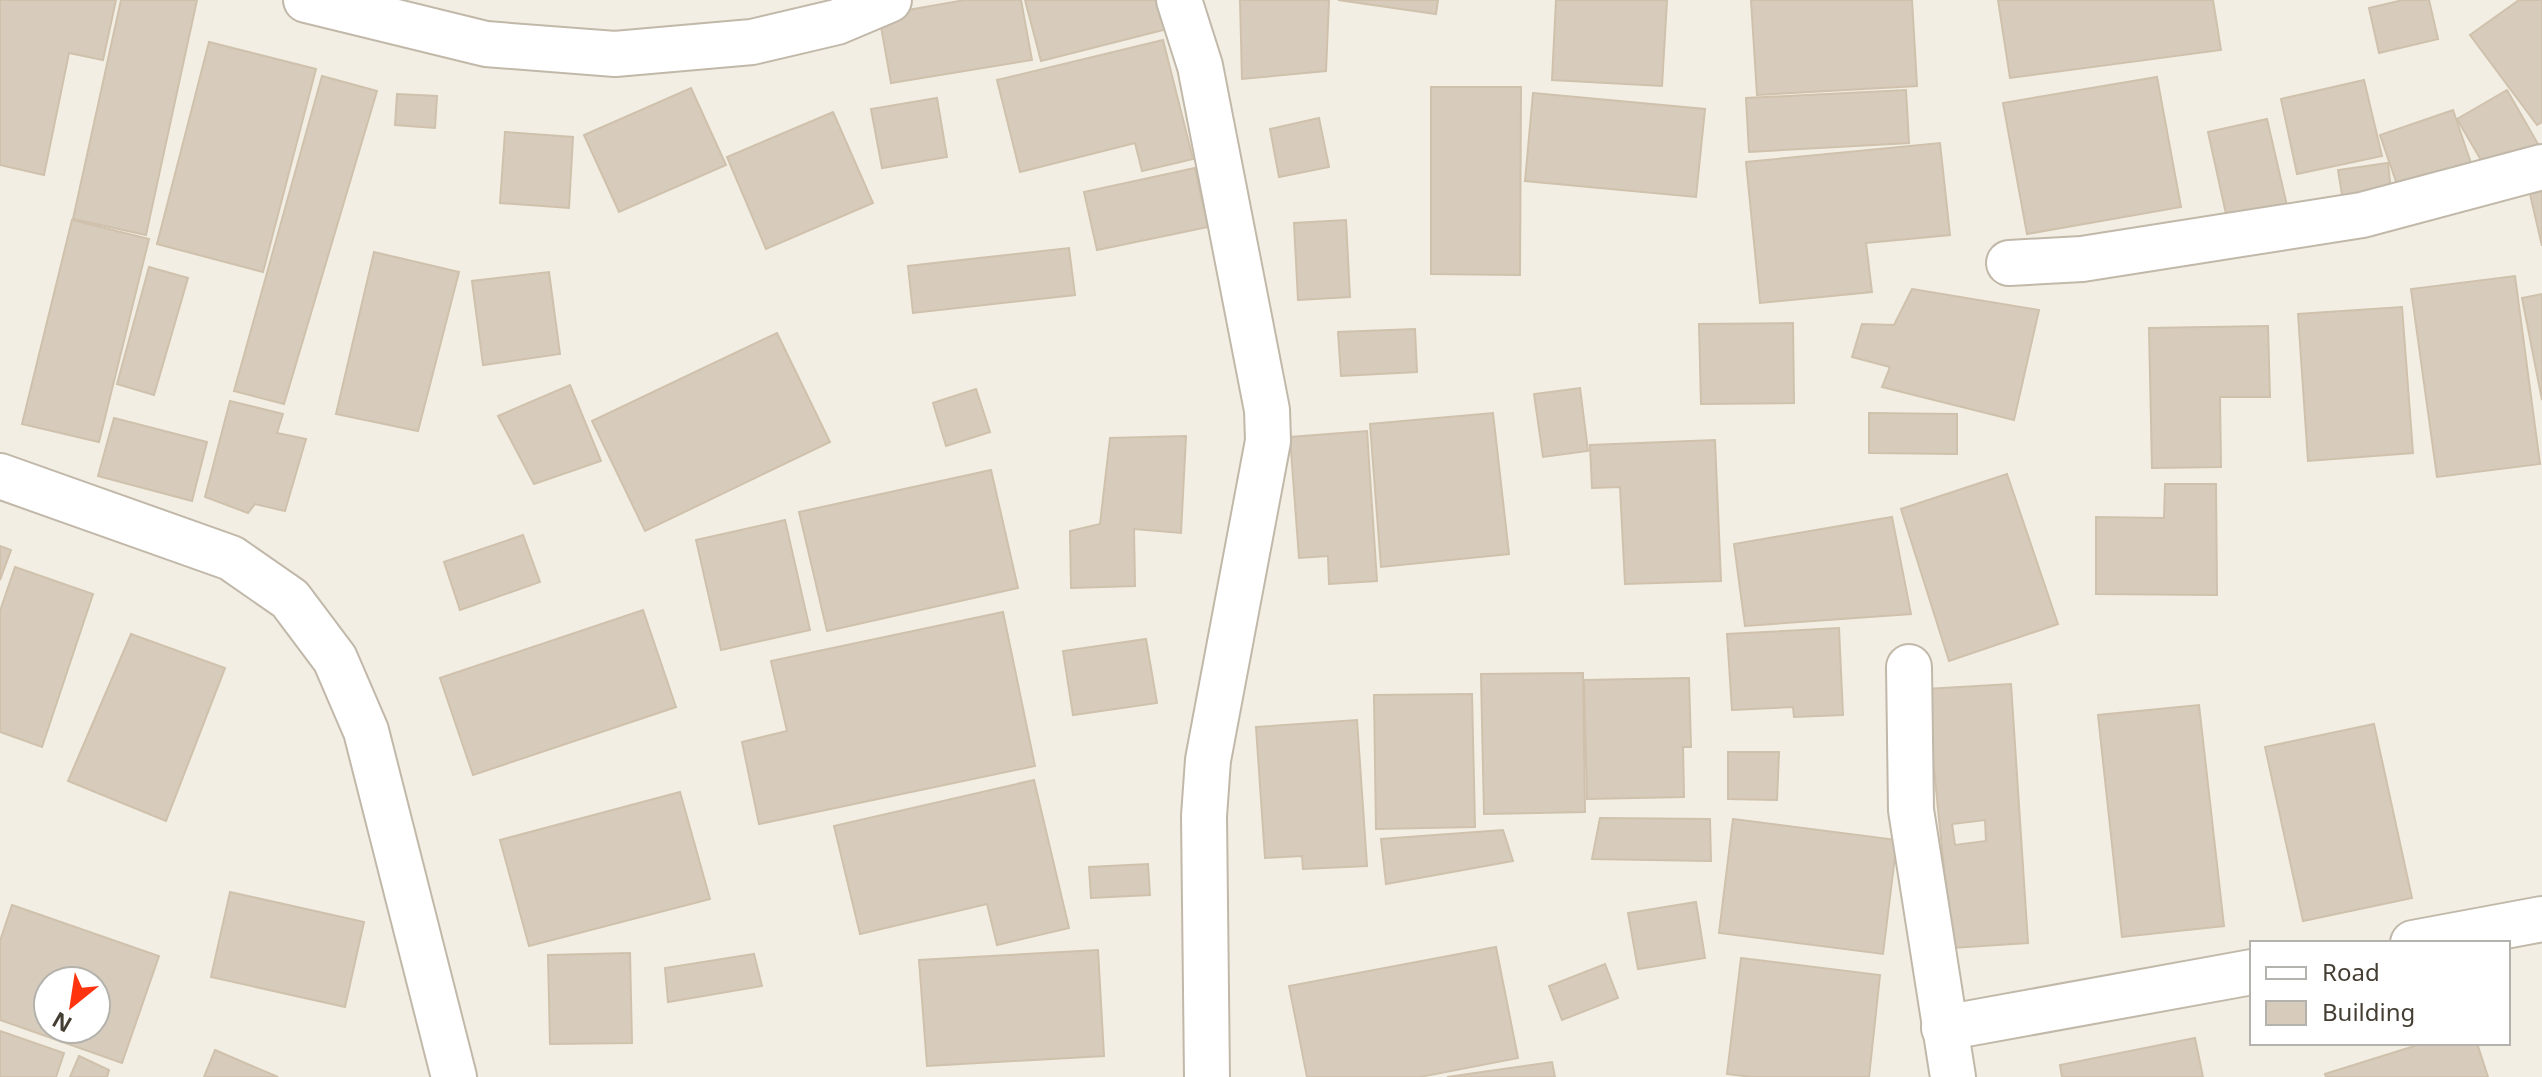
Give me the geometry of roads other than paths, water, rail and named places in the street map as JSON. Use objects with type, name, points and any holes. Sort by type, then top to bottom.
[{"type":"street","points":[[306,0],[486,44],[615,54],[752,42],[837,22],[889,0]]},
{"type":"street","points":[[1179,0],[1200,66],[1267,410],[1268,441],[1208,760],[1204,816],[1207,1077]]},
{"type":"street","points":[[2009,263],[2082,259],[2362,215],[2542,167]]},
{"type":"street","points":[[0,476],[231,558],[290,599],[335,659],[366,731],[454,1077]]},
{"type":"street","points":[[1909,667],[1911,810],[1953,1077]]},
{"type":"street","points":[[2424,941],[2542,919]]},
{"type":"street","points":[[1944,1028],[2250,972]]}]
